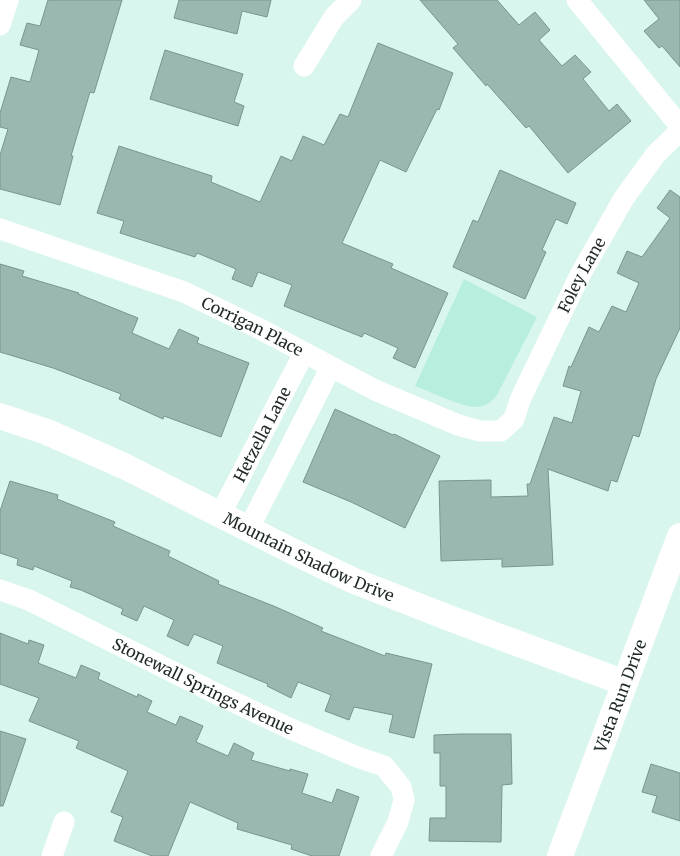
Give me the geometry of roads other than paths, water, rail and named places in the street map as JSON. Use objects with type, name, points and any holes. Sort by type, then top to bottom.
[{"type":"street","points":[[0,25],[8,0]]},
{"type":"street","points":[[304,66],[334,17],[351,0]]},
{"type":"street","points":[[577,0],[680,126]]},
{"type":"street","name":"Foley Lane","points":[[502,431],[514,419],[520,400],[580,276],[624,198],[656,154],[680,131]]},
{"type":"street","name":"Corrigan Place","points":[[0,229],[184,292],[262,330],[375,390],[458,425],[480,431],[502,431]]},
{"type":"street","name":"Hetzella Lane","points":[[220,514],[304,353]]},
{"type":"street","name":"Hetzella Lane","points":[[249,528],[331,368]]},
{"type":"street","name":"Mountain Shadow Drive","points":[[0,416],[84,447],[360,583],[625,683]]},
{"type":"street","name":"Vista Run Drive","points":[[560,856],[680,536]]},
{"type":"street","name":"Stonewall Springs Avenue","points":[[0,590],[29,600],[291,729],[357,757],[384,766],[401,788],[404,800],[398,822],[381,856]]},
{"type":"street","points":[[52,856],[64,822]]}]
